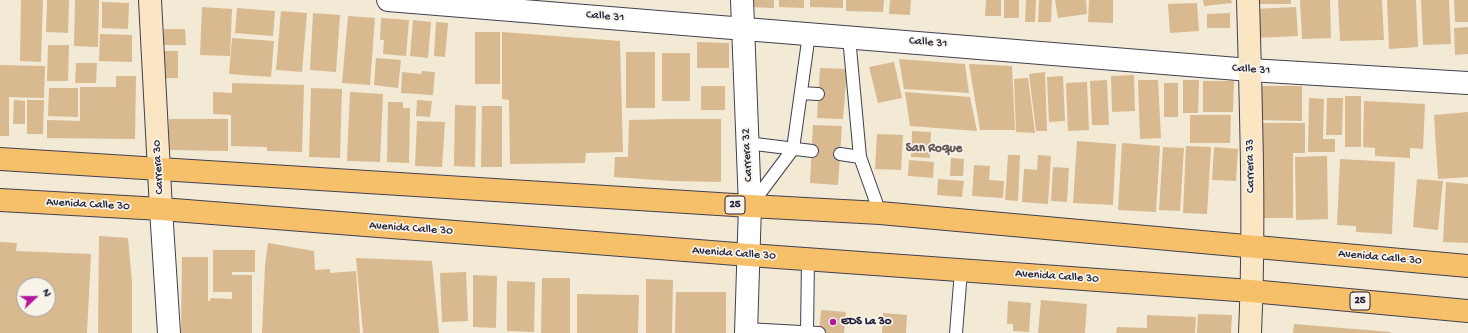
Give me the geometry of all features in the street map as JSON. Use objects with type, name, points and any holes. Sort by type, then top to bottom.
[{"type":"highway","name":"Avenida Calle 30","points":[[0,159],[880,213],[1468,266]]},
{"type":"highway","name":"Avenida Calle 30","points":[[0,200],[161,209],[961,271],[1251,291],[1468,311]]},
{"type":"street","name":"Carrera 30","points":[[150,0],[158,168],[169,333]]},
{"type":"street","name":"Calle 31","points":[[388,0],[1250,70],[1468,83]]},
{"type":"street","name":"Carrera 32","points":[[742,0],[750,206],[746,331]]},
{"type":"street","name":"Carrera 33","points":[[1248,0],[1252,247],[1250,333]]},
{"type":"lane","points":[[750,206],[793,149],[809,34]]},
{"type":"lane","points":[[849,37],[849,96],[860,157],[880,213]]},
{"type":"lane","points":[[800,93],[818,94]]},
{"type":"lane","points":[[747,143],[812,151]]},
{"type":"lane","points":[[840,154],[860,157]]},
{"type":"lane","points":[[807,332],[808,259]]},
{"type":"lane","points":[[956,333],[961,271]]},
{"type":"lane","points":[[746,331],[819,333]]},
{"type":"building","points":[[21,0],[43,0],[41,62],[20,61]]},
{"type":"building","points":[[47,0],[69,0],[68,33],[46,32]]},
{"type":"building","points":[[75,0],[99,0],[98,47],[74,46]]},
{"type":"building","points":[[750,0],[774,0],[774,8],[749,7]]},
{"type":"building","points":[[779,0],[804,0],[804,8],[779,7]]},
{"type":"building","points":[[810,0],[843,0],[843,8],[810,7]]},
{"type":"building","points":[[846,0],[884,0],[883,12],[846,11]]},
{"type":"building","points":[[890,0],[911,0],[910,15],[889,14]]},
{"type":"building","points":[[986,0],[1001,0],[1001,16],[985,16]]},
{"type":"building","points":[[1004,0],[1019,0],[1019,18],[1004,18]]},
{"type":"building","points":[[1026,0],[1036,0],[1035,22],[1025,22]]},
{"type":"building","points":[[1039,0],[1052,0],[1051,22],[1038,22]]},
{"type":"building","points":[[1055,0],[1086,0],[1087,14],[1058,18]]},
{"type":"building","points":[[1089,0],[1113,0],[1113,23],[1088,22]]},
{"type":"building","points":[[1203,0],[1231,0],[1232,3],[1204,6]]},
{"type":"building","points":[[1251,0],[1291,0],[1291,4],[1251,4]]},
{"type":"building","points":[[1300,0],[1330,0],[1331,38],[1302,39]]},
{"type":"building","points":[[1338,0],[1382,0],[1384,40],[1340,41]]},
{"type":"building","points":[[1387,0],[1416,0],[1418,47],[1389,49]]},
{"type":"building","points":[[1421,0],[1449,0],[1451,44],[1423,45]]},
{"type":"building","points":[[1454,0],[1468,0],[1468,22],[1455,22]]},
{"type":"building","points":[[102,2],[129,3],[128,29],[102,28]]},
{"type":"building","points":[[1197,3],[1199,31],[1170,33],[1168,4]]},
{"type":"building","points":[[202,7],[232,9],[230,56],[200,55]]},
{"type":"building","points":[[1296,7],[1298,36],[1255,38],[1254,9]]},
{"type":"building","points":[[237,8],[275,11],[273,36],[235,33]]},
{"type":"building","points":[[281,11],[307,13],[302,72],[276,70]]},
{"type":"building","points":[[313,13],[340,15],[336,72],[310,70]]},
{"type":"building","points":[[1230,13],[1230,28],[1207,28],[1207,14]]},
{"type":"building","points":[[348,16],[375,18],[370,85],[342,83]]},
{"type":"building","points":[[381,18],[409,20],[406,56],[383,54],[384,40],[380,40]]},
{"type":"building","points":[[413,20],[431,22],[428,58],[410,56]]},
{"type":"building","points":[[436,22],[448,23],[445,57],[434,56]]},
{"type":"building","points":[[1468,27],[1468,54],[1455,55],[1454,28]]},
{"type":"building","points":[[164,29],[185,29],[186,45],[164,45]]},
{"type":"building","points":[[475,32],[500,32],[500,84],[475,84]]},
{"type":"building","points":[[502,32],[620,41],[623,152],[586,153],[585,163],[510,164],[509,100],[502,99]]},
{"type":"building","points":[[100,34],[132,35],[132,62],[99,61]]},
{"type":"building","points":[[232,38],[274,41],[271,77],[229,74]]},
{"type":"building","points":[[697,42],[729,43],[729,68],[697,68]]},
{"type":"building","points":[[48,45],[69,45],[68,81],[47,81]]},
{"type":"building","points":[[162,51],[178,51],[178,78],[162,78]]},
{"type":"building","points":[[626,52],[655,52],[655,108],[626,108]]},
{"type":"building","points":[[662,53],[690,53],[690,101],[662,101]]},
{"type":"building","points":[[376,58],[401,60],[398,88],[374,85]]},
{"type":"building","points":[[899,59],[965,64],[969,93],[904,89]]},
{"type":"building","points":[[894,62],[902,98],[878,103],[869,67]]},
{"type":"building","points":[[76,63],[97,63],[96,83],[75,83]]},
{"type":"building","points":[[969,64],[1012,66],[1015,130],[980,130]]},
{"type":"building","points":[[0,65],[45,66],[44,98],[9,97],[9,136],[0,136]]},
{"type":"building","points":[[820,68],[847,69],[843,119],[817,118]]},
{"type":"building","points":[[422,71],[435,72],[433,95],[401,93],[402,72],[421,74]]},
{"type":"building","points":[[1045,72],[1047,131],[1036,131],[1029,74]]},
{"type":"building","points":[[1134,75],[1135,111],[1112,112],[1111,76]]},
{"type":"building","points":[[116,76],[136,76],[135,139],[47,138],[47,120],[80,121],[80,87],[116,87]]},
{"type":"building","points":[[1063,76],[1065,121],[1049,122],[1047,77]]},
{"type":"building","points":[[1028,78],[1035,133],[1016,132],[1014,79]]},
{"type":"building","points":[[1107,80],[1109,125],[1092,125],[1090,81]]},
{"type":"building","points":[[1138,80],[1158,80],[1161,138],[1140,139]]},
{"type":"building","points":[[1183,80],[1199,80],[1198,113],[1183,113]]},
{"type":"building","points":[[1203,81],[1234,81],[1233,112],[1203,112]]},
{"type":"building","points":[[1087,82],[1089,130],[1068,131],[1066,83]]},
{"type":"building","points":[[232,83],[304,85],[302,152],[267,151],[267,147],[231,146],[231,115],[213,114],[213,92],[232,93]]},
{"type":"building","points":[[1164,83],[1178,83],[1178,117],[1164,117]]},
{"type":"building","points":[[701,86],[725,86],[725,110],[701,110]]},
{"type":"building","points":[[1261,86],[1302,86],[1302,121],[1261,120]]},
{"type":"building","points":[[49,88],[78,88],[78,117],[48,116]]},
{"type":"building","points":[[311,88],[342,89],[340,158],[309,157]]},
{"type":"building","points":[[350,92],[383,94],[380,162],[347,161]]},
{"type":"building","points":[[905,92],[970,97],[977,131],[910,126]]},
{"type":"building","points":[[1345,96],[1361,96],[1361,147],[1345,147]]},
{"type":"building","points":[[1309,98],[1324,99],[1323,139],[1335,139],[1335,152],[1308,152]]},
{"type":"building","points":[[1327,98],[1343,98],[1342,135],[1326,135]]},
{"type":"building","points":[[14,100],[25,101],[25,124],[13,124]]},
{"type":"building","points":[[27,100],[44,100],[43,134],[27,134]]},
{"type":"building","points":[[417,100],[432,101],[430,117],[416,116]]},
{"type":"building","points":[[1364,101],[1425,104],[1423,149],[1410,148],[1410,158],[1375,156],[1375,148],[1363,147]]},
{"type":"building","points":[[388,102],[403,102],[403,108],[410,108],[409,163],[387,162]]},
{"type":"building","points":[[455,105],[476,106],[475,167],[454,166]]},
{"type":"building","points":[[482,106],[502,106],[502,167],[481,167]]},
{"type":"building","points":[[1468,112],[1468,177],[1438,179],[1434,115]]},
{"type":"building","points":[[1190,115],[1231,115],[1230,143],[1190,143]]},
{"type":"building","points":[[169,119],[228,119],[228,151],[169,150]]},
{"type":"building","points":[[721,119],[721,182],[672,181],[614,177],[615,157],[628,157],[629,120]]},
{"type":"building","points":[[417,121],[445,122],[442,167],[415,166]]},
{"type":"building","points":[[1259,123],[1305,123],[1305,153],[1293,153],[1293,218],[1258,218]]},
{"type":"building","points":[[813,125],[842,126],[838,185],[810,183]]},
{"type":"building","points":[[912,131],[931,132],[930,158],[911,157]]},
{"type":"building","points":[[877,134],[903,135],[901,170],[875,169]]},
{"type":"building","points":[[1077,141],[1116,144],[1113,205],[1073,203]]},
{"type":"building","points":[[1122,143],[1160,146],[1156,212],[1118,210]]},
{"type":"building","points":[[1186,146],[1211,147],[1207,214],[1183,213]]},
{"type":"building","points":[[1163,147],[1184,148],[1180,211],[1159,210]]},
{"type":"building","points":[[1214,147],[1238,149],[1236,181],[1212,180]]},
{"type":"building","points":[[1008,155],[1020,155],[1018,201],[1005,200]]},
{"type":"building","points":[[1038,155],[1051,156],[1048,204],[1022,202],[1024,169],[1037,170]]},
{"type":"building","points":[[1327,156],[1328,219],[1296,220],[1295,157]]},
{"type":"building","points":[[951,158],[964,159],[963,176],[950,176]]},
{"type":"building","points":[[1340,159],[1395,162],[1392,234],[1356,232],[1356,226],[1337,225]]},
{"type":"building","points":[[909,160],[934,162],[933,178],[908,176]]},
{"type":"building","points":[[974,165],[990,166],[989,180],[1004,181],[1003,198],[972,196]]},
{"type":"building","points":[[1053,167],[1069,168],[1067,202],[1051,201]]},
{"type":"building","points":[[938,179],[964,181],[962,197],[937,195]]},
{"type":"building","points":[[1417,179],[1443,181],[1438,230],[1413,227]]},
{"type":"building","points":[[1446,182],[1468,184],[1468,243],[1443,242]]},
{"type":"building","points":[[99,236],[128,238],[132,282],[132,333],[98,333]]},
{"type":"building","points":[[0,242],[17,243],[16,251],[91,254],[87,333],[0,333]]},
{"type":"building","points":[[268,243],[314,251],[315,270],[330,269],[330,273],[356,271],[360,333],[262,333],[265,265]]},
{"type":"building","points":[[213,250],[255,250],[255,272],[232,272],[232,275],[252,275],[252,333],[181,333],[182,257],[208,257],[208,301],[210,301],[211,298],[232,299],[232,292],[213,292]]},
{"type":"building","points":[[356,258],[432,261],[439,333],[363,333]]},
{"type":"building","points":[[466,272],[468,321],[442,322],[440,273]]},
{"type":"building","points":[[473,275],[497,276],[496,328],[473,327]]},
{"type":"building","points":[[542,278],[570,278],[570,333],[541,333]]},
{"type":"building","points":[[646,279],[673,280],[672,333],[646,333]]},
{"type":"building","points":[[507,281],[535,282],[534,332],[507,331]]},
{"type":"building","points":[[676,292],[726,292],[726,333],[675,333]]},
{"type":"building","points":[[577,294],[639,295],[638,333],[577,333]]},
{"type":"building","points":[[1041,300],[1087,304],[1085,333],[1038,333]]},
{"type":"building","points":[[1008,301],[1031,303],[1029,332],[1013,331],[1013,324],[1007,324]]},
{"type":"building","name":"EDS La 30","points":[[821,310],[846,312],[844,333],[819,333]]},
{"type":"building","name":"EDS La 30","points":[[883,313],[907,315],[906,333],[882,333]]},
{"type":"building","points":[[1198,314],[1232,315],[1231,333],[1197,333]]},
{"type":"building","points":[[1147,315],[1196,317],[1195,333],[1116,333],[1117,327],[1147,328]]},
{"type":"building","points":[[1294,324],[1391,332],[1293,333]]},
{"type":"place","name":"EDS La 30","points":[[833,322]]},
{"type":"district","name":"San Roque","points":[[934,149]]}]
